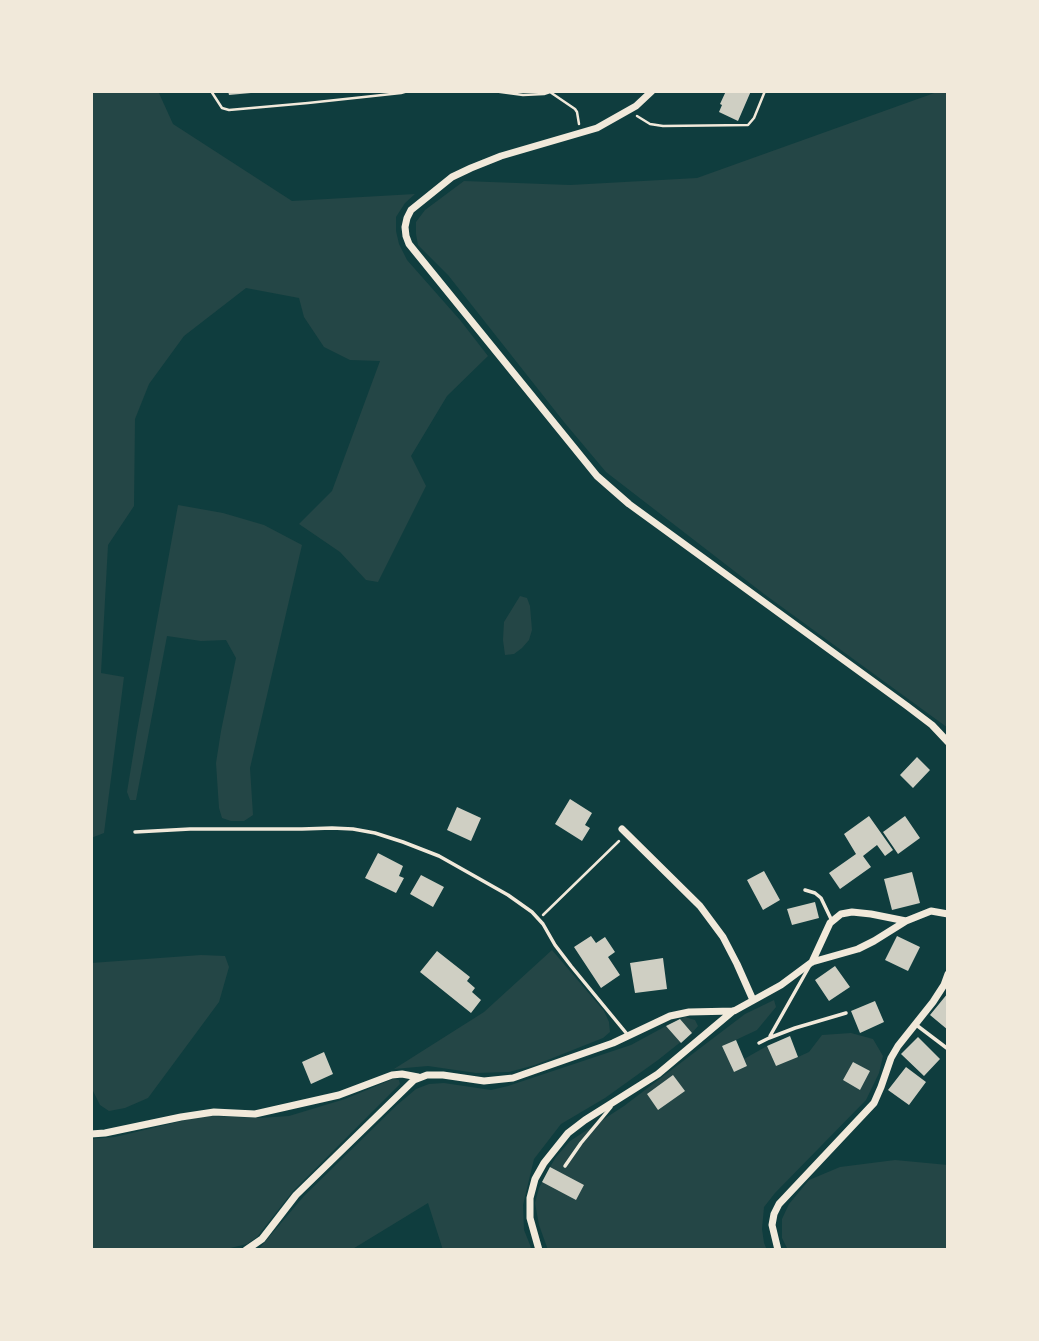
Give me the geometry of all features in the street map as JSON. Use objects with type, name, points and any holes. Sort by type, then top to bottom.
[{"type":"street","points":[[653,91],[597,128],[501,156],[452,177],[411,210],[405,227],[409,244],[597,476],[629,504],[907,706],[948,741]]},
{"type":"street","points":[[624,831],[700,906],[723,937],[753,1000]]},
{"type":"street","points":[[539,1250],[530,1218],[530,1198],[544,1163],[568,1133],[658,1074],[734,1011],[781,985],[812,962],[858,949],[906,920],[931,911],[948,914]]},
{"type":"street","points":[[812,962],[832,921],[841,914],[852,912],[906,920]]},
{"type":"street","points":[[778,1250],[772,1225],[779,1204],[874,1103],[891,1058],[933,1002],[948,974]]},
{"type":"street","points":[[246,1250],[261,1239],[296,1195],[408,1084],[419,1077],[443,1075],[484,1081],[513,1078],[628,1036],[679,1013],[734,1011]]},
{"type":"street","points":[[91,1134],[214,1112],[255,1114],[339,1095],[393,1075],[419,1077]]},
{"type":"lane","points":[[135,832],[190,829],[353,829],[375,833],[439,856],[508,895],[531,912],[628,1036]]},
{"type":"lane","points":[[805,890],[821,898],[832,921]]},
{"type":"lane","points":[[769,1038],[812,962]]},
{"type":"lane","points":[[759,1043],[846,1013]]},
{"type":"lane","points":[[915,1024],[948,1049]]},
{"type":"lane","points":[[565,1166],[580,1143],[615,1102]]},
{"type":"path","points":[[211,91],[222,108],[229,110],[335,101],[408,91]]},
{"type":"path","points":[[493,91],[523,95],[552,92],[577,112],[581,134]]},
{"type":"path","points":[[628,110],[650,124],[663,126],[748,125],[754,118],[765,91]]},
{"type":"path","points":[[538,919],[624,831]]},
{"type":"shaded area","points":[[91,91],[158,91],[173,124],[292,201],[415,194],[396,217],[399,244],[407,260],[488,356],[447,396],[411,456],[426,486],[378,582],[366,580],[340,552],[299,524],[332,491],[380,361],[350,360],[324,347],[304,317],[299,298],[246,288],[184,336],[149,384],[135,419],[134,506],[108,545],[101,673],[124,677],[104,833],[91,838]]},
{"type":"shaded area","points":[[940,91],[948,91],[948,728],[764,594],[606,472],[448,275],[418,245],[416,234],[416,222],[425,210],[464,181],[570,185],[697,178]]},
{"type":"shaded area","points":[[178,505],[223,513],[264,525],[302,545],[250,768],[253,815],[244,821],[222,818],[219,808],[216,763],[236,658],[226,640],[201,641],[167,636],[136,800],[130,800],[127,792]]},
{"type":"shaded area","points":[[520,596],[527,598],[530,606],[532,630],[529,640],[522,648],[514,654],[505,655],[504,622]]},
{"type":"shaded area","points":[[552,950],[604,1011],[610,1032],[603,1038],[535,1065],[509,1072],[476,1073],[428,1066],[394,1069],[484,1012]]},
{"type":"shaded area","points":[[201,955],[225,956],[229,967],[219,1002],[148,1098],[125,1108],[109,1111],[100,1105],[91,1087],[91,963]]},
{"type":"shaded area","points":[[774,1000],[776,1007],[757,1030],[723,1046],[734,1072],[747,1066],[744,1059],[767,1046],[776,1066],[809,1052],[822,1035],[851,1033],[873,1039],[883,1056],[879,1073],[866,1100],[764,1207],[762,1229],[767,1250],[548,1250],[535,1203],[550,1167],[570,1141],[624,1106],[745,1014]]},
{"type":"shaded area","points":[[685,1017],[695,1020],[698,1026],[692,1033],[605,1098],[561,1124],[534,1159],[523,1205],[524,1230],[532,1250],[443,1250],[428,1203],[351,1250],[258,1250],[304,1196],[416,1089],[429,1084],[444,1083],[491,1090],[508,1086],[631,1045]]},
{"type":"shaded area","points":[[393,1079],[399,1080],[400,1084],[293,1191],[257,1237],[247,1244],[222,1250],[91,1250],[91,1139],[115,1137],[210,1116],[289,1116],[345,1099]]},
{"type":"shaded area","points":[[895,1160],[948,1165],[948,1250],[788,1250],[782,1238],[782,1219],[789,1204],[809,1180],[840,1167]]},
{"type":"building","points":[[228,91],[251,91],[251,93],[229,95]]},
{"type":"building","points":[[726,91],[751,91],[738,121],[719,112]]},
{"type":"building","points":[[917,757],[930,770],[913,788],[900,775]]},
{"type":"building","points":[[570,799],[592,813],[585,825],[590,828],[582,841],[555,824]]},
{"type":"building","points":[[457,807],[481,818],[471,841],[447,830]]},
{"type":"building","points":[[869,816],[893,850],[885,856],[877,845],[863,856],[871,867],[840,889],[829,873],[856,854],[844,834]]},
{"type":"building","points":[[905,816],[920,838],[898,854],[883,832]]},
{"type":"building","points":[[378,853],[403,866],[399,876],[404,878],[396,893],[365,878]]},
{"type":"building","points":[[764,871],[780,900],[763,910],[747,880]]},
{"type":"building","points":[[912,872],[920,903],[892,910],[884,879]]},
{"type":"building","points":[[421,875],[444,887],[433,907],[410,894]]},
{"type":"building","points":[[815,902],[819,918],[792,925],[787,909]]},
{"type":"building","points":[[591,936],[596,943],[605,937],[615,952],[608,957],[620,975],[601,988],[574,947]]},
{"type":"building","points":[[897,936],[920,947],[908,971],[885,960]]},
{"type":"building","points":[[437,951],[470,977],[467,981],[475,988],[472,992],[481,1000],[471,1013],[420,972]]},
{"type":"building","points":[[663,958],[667,989],[635,993],[630,963]]},
{"type":"building","points":[[835,966],[850,987],[829,1001],[815,980]]},
{"type":"building","points":[[948,993],[948,1030],[930,1015]]},
{"type":"building","points":[[875,1001],[884,1022],[860,1033],[851,1011]]},
{"type":"building","points":[[680,1019],[692,1033],[681,1043],[666,1026]]},
{"type":"building","points":[[790,1036],[798,1057],[776,1066],[767,1046]]},
{"type":"building","points":[[918,1037],[940,1059],[924,1076],[901,1054]]},
{"type":"building","points":[[736,1040],[747,1066],[734,1072],[722,1046]]},
{"type":"building","points":[[324,1052],[333,1074],[311,1084],[302,1062]]},
{"type":"building","points":[[853,1062],[870,1071],[860,1090],[843,1080]]},
{"type":"building","points":[[906,1067],[926,1082],[909,1105],[888,1090]]},
{"type":"building","points":[[673,1075],[685,1091],[658,1110],[647,1094]]},
{"type":"building","points":[[550,1167],[584,1185],[576,1200],[542,1182]]}]
